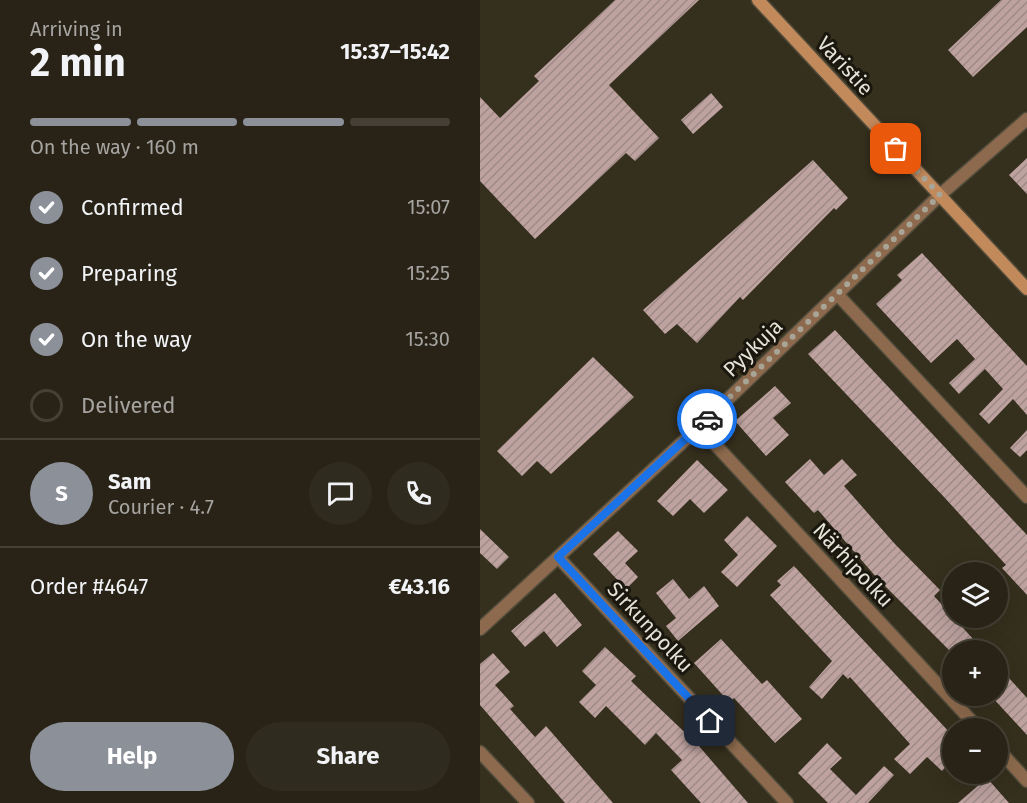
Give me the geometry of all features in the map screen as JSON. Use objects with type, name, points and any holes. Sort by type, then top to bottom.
[{"type":"street","name":"Varistie","points":[[758,0],[1027,289]]},
{"type":"street","name":"Pyykuja","points":[[480,629],[699,427],[940,195],[1027,119]]},
{"type":"street","points":[[838,295],[1027,497]]},
{"type":"street","name":"Närhipolku","points":[[699,427],[969,718]]},
{"type":"street","name":"Sirkunpolku","points":[[558,557],[787,803]]},
{"type":"street","points":[[480,752],[528,803]]},
{"type":"street","points":[[1008,760],[1027,781]]},
{"type":"building","points":[[615,0],[699,0],[609,85],[659,138],[635,161],[626,153],[535,239],[480,181],[480,97],[500,118],[539,81],[534,76]]},
{"type":"building","points":[[1001,0],[1027,0],[1027,27],[973,77],[948,50]]},
{"type":"building","points":[[711,93],[723,107],[693,134],[681,120]]},
{"type":"building","points":[[1027,158],[1027,194],[1009,175]]},
{"type":"building","points":[[813,160],[848,198],[836,210],[834,208],[743,300],[740,297],[697,343],[677,324],[665,334],[643,310]]},
{"type":"building","points":[[922,253],[1027,366],[1027,415],[1013,399],[989,424],[979,414],[1003,389],[985,369],[959,394],[949,383],[975,359],[957,339],[931,363],[876,304],[902,280],[897,275]]},
{"type":"building","points":[[835,330],[1027,535],[1027,595],[1008,574],[1008,562],[1003,562],[808,354]]},
{"type":"building","points":[[593,357],[634,397],[551,474],[537,461],[522,476],[497,451]]},
{"type":"building","points":[[775,386],[791,403],[773,418],[789,435],[766,456],[735,421]]},
{"type":"building","points":[[1027,430],[1027,450],[1020,457],[1010,448]]},
{"type":"building","points":[[810,459],[824,475],[842,459],[857,475],[844,486],[894,543],[940,590],[934,596],[942,605],[942,628],[963,628],[974,640],[942,640],[942,643],[877,578],[818,510],[814,513],[785,482]]},
{"type":"building","points":[[697,460],[728,490],[704,513],[690,499],[673,516],[657,501]]},
{"type":"building","points":[[747,516],[777,546],[737,587],[721,572],[738,555],[724,540]]},
{"type":"building","points":[[480,529],[509,557],[497,569],[480,553]]},
{"type":"building","points":[[618,531],[638,551],[625,563],[638,577],[626,589],[593,554]]},
{"type":"building","points":[[794,566],[942,724],[942,771],[927,757],[910,774],[894,759],[910,744],[850,677],[848,679],[843,674],[822,699],[809,687],[832,661],[770,595],[781,585],[777,581]]},
{"type":"building","points":[[673,579],[689,599],[704,586],[719,606],[678,641],[666,626],[676,618],[656,593]]},
{"type":"building","points":[[555,593],[582,625],[557,647],[544,631],[525,647],[511,631]]},
{"type":"building","points":[[721,639],[762,684],[767,680],[802,719],[775,743],[734,698],[729,702],[694,663]]},
{"type":"building","points":[[605,647],[636,676],[631,681],[698,745],[748,803],[701,803],[671,770],[682,760],[656,733],[645,745],[606,706],[595,718],[579,702],[596,685],[582,671]]},
{"type":"building","points":[[493,653],[510,672],[495,685],[514,706],[510,709],[535,737],[546,726],[613,803],[565,803],[480,705],[480,664]]},
{"type":"building","points":[[1008,677],[1027,698],[1027,735],[1000,706],[1008,706]]},
{"type":"building","points":[[827,743],[842,758],[830,769],[856,795],[884,766],[894,775],[868,803],[828,803],[798,773]]},
{"type":"building","points":[[980,784],[992,784],[1009,803],[958,803]]},
{"type":"way so far","points":[[707,419],[940,195],[896,149]]},
{"type":"route","points":[[707,419],[558,557],[710,721]]}]
